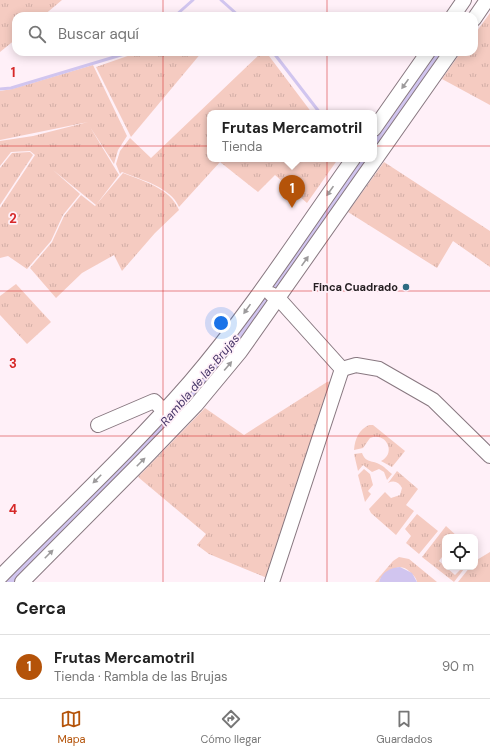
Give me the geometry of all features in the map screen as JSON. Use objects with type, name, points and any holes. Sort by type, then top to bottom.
[{"type":"street","points":[[456,12],[464,0]]},
{"type":"street","points":[[478,13],[487,0]]},
{"type":"street","points":[[377,125],[425,56]]},
{"type":"street","points":[[377,151],[448,56]]},
{"type":"street","points":[[22,582],[196,405],[240,352],[270,294],[351,162]]},
{"type":"street","points":[[0,576],[164,411],[226,338],[270,294],[369,162]]},
{"type":"street","points":[[270,294],[342,369]]},
{"type":"street","points":[[342,369],[356,365],[379,369],[433,400],[490,456]]},
{"type":"street","points":[[272,582],[342,369]]},
{"type":"street","points":[[98,425],[154,401],[164,411]]},
{"type":"green space","points":[[0,0],[62,0],[48,12],[12,12],[12,42],[0,52]]},
{"type":"green space","points":[[490,13],[490,105],[442,79],[458,56],[478,56],[478,30]]},
{"type":"green space","points":[[128,56],[199,56],[131,137],[96,67]]},
{"type":"green space","points":[[258,56],[269,56],[310,110],[207,110],[207,162],[220,162],[179,207],[169,194],[155,185],[122,172],[120,174],[116,164],[120,151],[130,138],[151,158]]},
{"type":"green space","points":[[93,65],[127,136],[118,150],[114,164],[90,127],[119,175],[96,205],[53,170],[80,194],[63,215],[51,241],[27,269],[8,256],[0,258],[0,208],[35,155],[30,151],[11,152],[0,166],[0,141],[33,136],[88,122],[0,140],[0,91],[12,89]]},
{"type":"green space","points":[[30,152],[33,155],[0,205],[0,168],[12,153]]},
{"type":"green space","points":[[220,162],[336,162],[307,203],[275,175],[258,192]]},
{"type":"green space","points":[[384,162],[490,231],[490,267],[453,241],[437,268],[348,212]]},
{"type":"green space","points":[[123,173],[147,182],[163,191],[175,202],[179,210],[155,233],[122,271],[114,255],[82,273],[56,298],[30,268],[52,242],[64,216],[81,195],[95,206]]},
{"type":"green space","points":[[16,284],[51,322],[27,344],[0,315],[0,296]]},
{"type":"green space","points":[[332,381],[267,578],[209,554],[197,545],[206,534],[138,477],[205,408],[244,435],[327,382]]},
{"type":"green space","points":[[369,425],[373,425],[405,451],[392,467],[381,461],[386,457],[389,448],[385,440],[381,438],[370,438],[363,448],[354,450],[358,435]]},
{"type":"green space","points":[[362,453],[367,460],[381,465],[392,474],[387,480],[384,472],[379,469],[372,472],[363,465],[358,471],[354,454]]},
{"type":"green space","points":[[364,469],[370,474],[373,485],[368,491],[371,494],[365,502],[358,475]]},
{"type":"green space","points":[[397,471],[418,489],[406,505],[414,511],[396,535],[371,513],[369,509],[385,492],[391,498],[400,495],[402,488],[399,484],[396,482],[388,483]]},
{"type":"green space","points":[[417,514],[438,531],[419,554],[406,543],[411,536],[405,529]]},
{"type":"green space","points":[[446,526],[455,534],[442,534],[442,557],[439,561],[442,564],[442,570],[449,570],[455,575],[460,570],[463,570],[454,582],[422,557]]},
{"type":"green space","points":[[490,552],[490,582],[458,582],[468,570],[478,570],[478,559]]},
{"type":"green space","points":[[399,557],[409,559],[437,582],[417,582],[412,574],[402,567],[394,569],[380,579],[379,582],[375,582],[393,561]]},
{"type":"water","points":[[429,56],[444,56],[377,153],[377,131]]},
{"type":"water","name":"Rambla de las Brujas","points":[[355,162],[371,162],[227,364],[18,582],[0,582],[133,448]]},
{"type":"water","points":[[400,567],[412,573],[417,582],[379,582],[387,571]]},
{"type":"waterway","points":[[180,12],[193,0]]},
{"type":"waterway","points":[[221,0],[234,12]]},
{"type":"waterway","points":[[0,89],[11,88],[118,56]]},
{"type":"waterway","points":[[276,56],[318,110]]},
{"type":"place","name":"Frutas Mercamotril","points":[[292,208]]},
{"type":"place","name":"Finca Cuadrado","points":[[406,287]]}]
